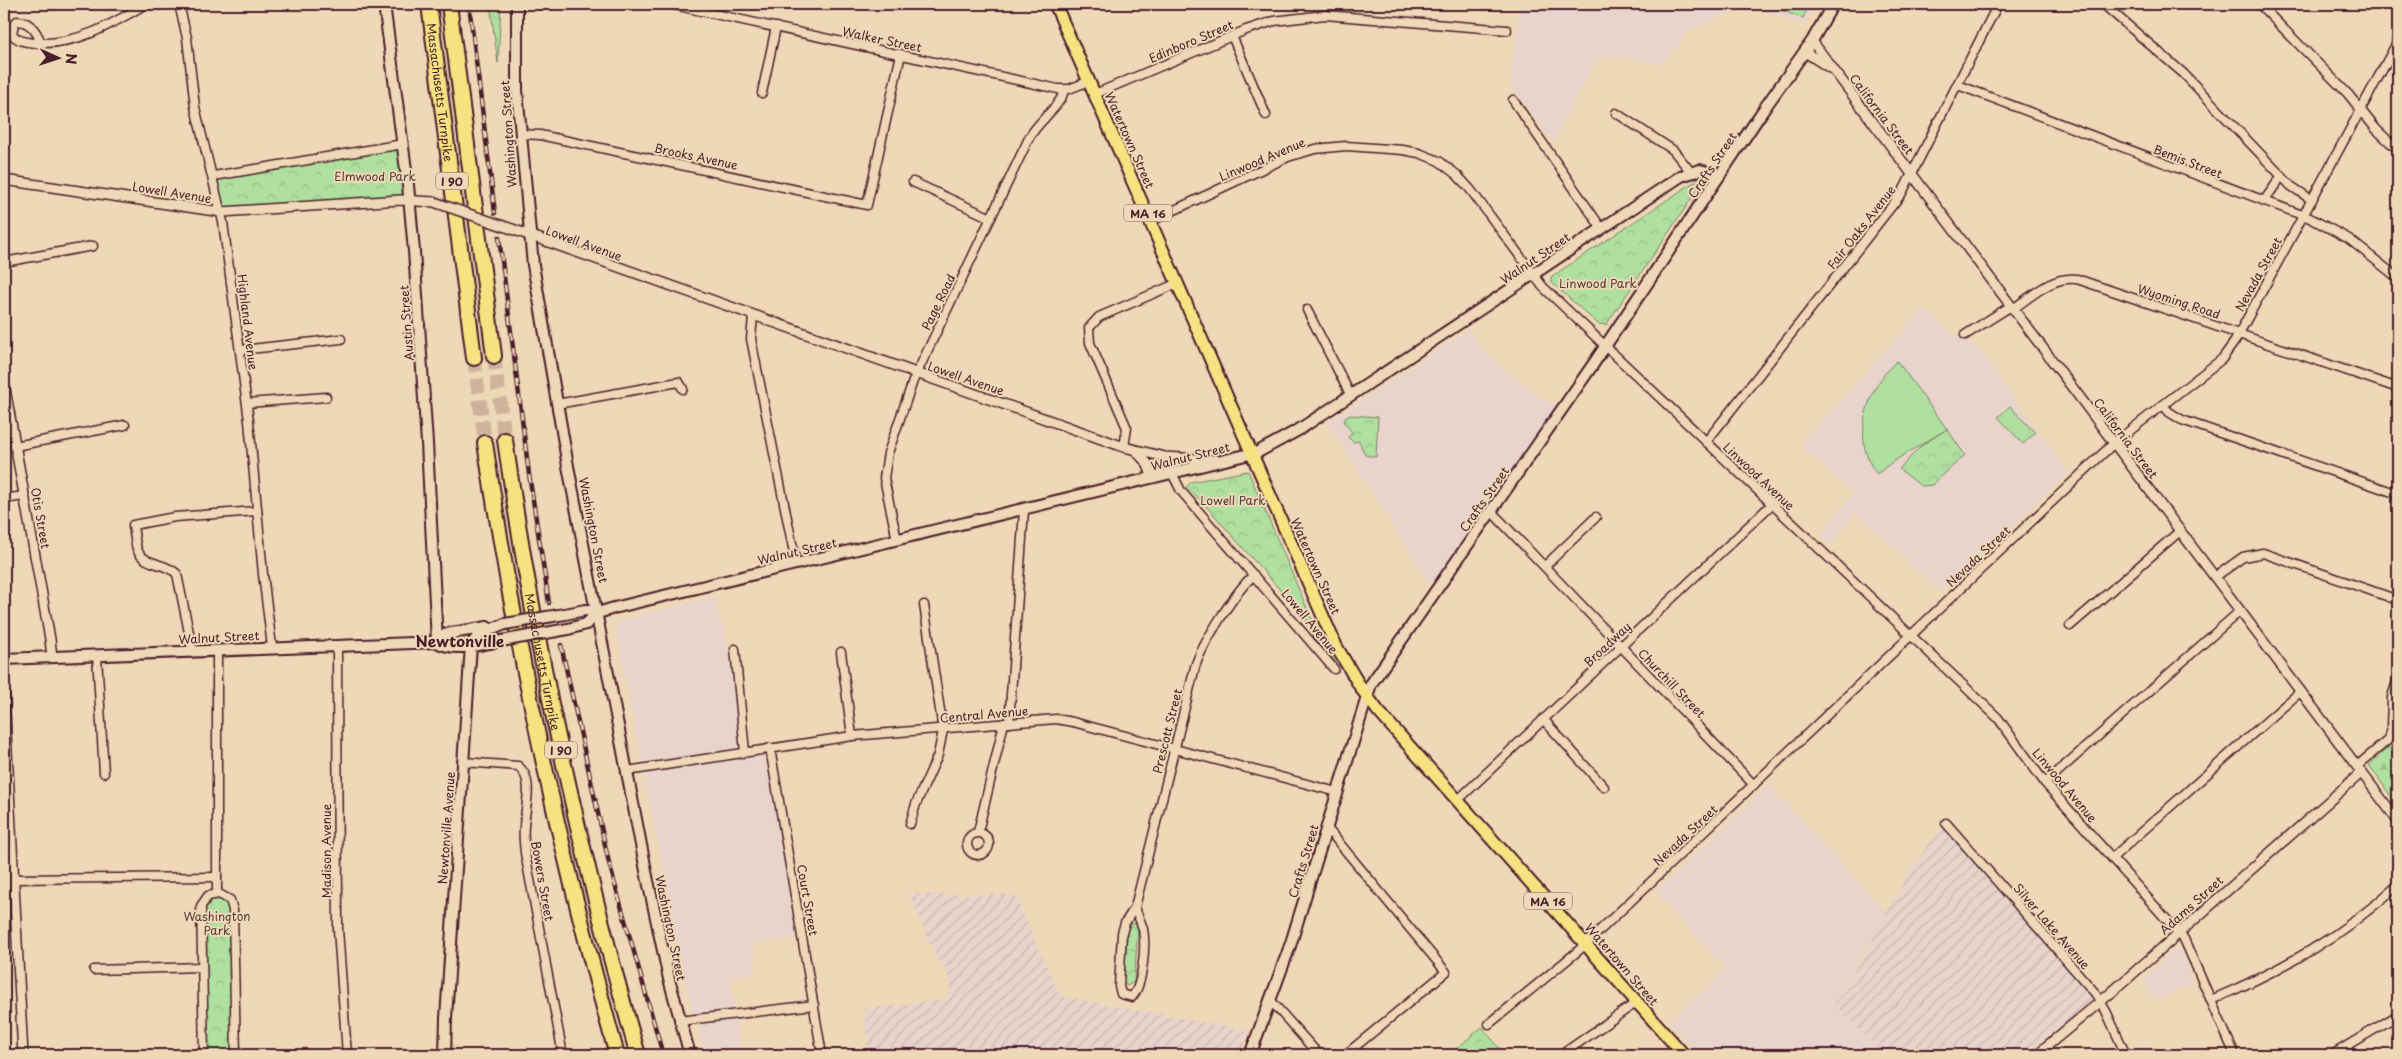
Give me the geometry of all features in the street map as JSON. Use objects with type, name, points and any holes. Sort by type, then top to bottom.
[{"type":"highway","name":"Massachusetts Turnpike","points":[[429,4],[474,358]]},
{"type":"highway","name":"Massachusetts Turnpike","points":[[449,4],[494,356]]},
{"type":"highway","name":"Massachusetts Turnpike","points":[[505,440],[532,604],[558,736],[598,910],[638,1055]]},
{"type":"highway","name":"Massachusetts Turnpike","points":[[485,443],[511,602],[541,752],[578,909],[617,1055]]},
{"type":"main road","name":"Austin Street","points":[[384,4],[409,200],[427,443],[437,642]]},
{"type":"main road","name":"Washington Street","points":[[517,4],[516,75],[530,236],[557,404],[656,918],[679,1021],[690,1055]]},
{"type":"main road","name":"Watertown Street","points":[[1055,4],[1336,646],[1367,696],[1684,1055]]},
{"type":"main road","name":"Crafts Street","points":[[1250,1055],[1271,1002],[1367,696],[1374,680],[1812,42],[1833,4]]},
{"type":"main road","points":[[1691,172],[1703,170],[1720,175]]},
{"type":"main road","name":"Walnut Street","points":[[437,642],[442,636],[452,633],[585,610],[598,613],[796,563],[1252,454],[1294,433],[1532,274],[1691,172]]},
{"type":"main road","name":"Walnut Street","points":[[4,659],[437,642],[445,646],[471,645],[568,629],[586,624],[598,613]]},
{"type":"main road","points":[[471,645],[480,634],[505,624]]},
{"type":"main road","name":"Newtonville Avenue","points":[[445,1055],[471,645]]},
{"type":"street","points":[[41,43],[62,42],[93,33],[146,4]]},
{"type":"street","name":"Highland Avenue","points":[[179,4],[187,38],[195,107],[222,212],[247,404],[272,647]]},
{"type":"street","name":"Walker Street","points":[[669,4],[1064,90]]},
{"type":"street","name":"Fair Oaks Avenue","points":[[1706,442],[1899,197],[1912,175],[1998,4]]},
{"type":"street","points":[[2103,4],[2184,74],[2295,190],[2312,200]]},
{"type":"street","points":[[2260,4],[2398,150]]},
{"type":"street","name":"Edinboro Street","points":[[1095,94],[1267,23],[1318,15],[1507,30]]},
{"type":"street","points":[[762,93],[776,27]]},
{"type":"street","points":[[1232,36],[1266,115]]},
{"type":"street","name":"Nevada Street","points":[[1490,1024],[1586,944],[2114,443],[2218,363],[2227,353],[2240,332],[2398,41]]},
{"type":"street","name":"California Street","points":[[1812,42],[2398,821]]},
{"type":"street","name":"California Street","points":[[1805,52],[1833,70]]},
{"type":"street","name":"Brooks Avenue","points":[[520,134],[540,134],[867,205],[901,54]]},
{"type":"street","points":[[1064,90],[1089,81]]},
{"type":"street","name":"Bemis Street","points":[[1958,85],[2303,215],[2349,239],[2398,278]]},
{"type":"street","name":"Page Road","points":[[898,540],[885,489],[884,466],[916,374],[1032,132],[1040,120],[1060,101],[1064,90]]},
{"type":"street","points":[[1513,100],[1602,228]]},
{"type":"street","points":[[1616,113],[1673,150],[1691,172]]},
{"type":"street","points":[[214,176],[403,144]]},
{"type":"street","name":"Linwood Avenue","points":[[1151,220],[1288,157],[1310,150],[1341,146],[1408,150],[1434,158],[1457,175],[1477,198],[1532,274],[1605,346],[1998,718],[2045,783],[2179,933],[2189,949],[2235,1055]]},
{"type":"street","points":[[2264,201],[2281,176]]},
{"type":"street","name":"Lowell Avenue","points":[[4,180],[222,212],[409,200],[434,202],[1124,447],[1165,457],[1225,461]]},
{"type":"street","points":[[913,182],[990,218]]},
{"type":"street","points":[[4,262],[93,246]]},
{"type":"street","name":"Wyoming Road","points":[[1965,335],[2045,287],[2069,278],[2240,332],[2398,388]]},
{"type":"street","points":[[1124,447],[1127,428],[1090,342],[1089,328],[1099,317],[1178,283]]},
{"type":"street","points":[[1306,310],[1351,396]]},
{"type":"street","points":[[753,316],[751,339],[796,563]]},
{"type":"street","points":[[240,350],[341,339]]},
{"type":"street","points":[[557,404],[679,382],[683,389]]},
{"type":"street","name":"Otis Street","points":[[4,384],[52,657]]},
{"type":"street","points":[[247,404],[326,397]]},
{"type":"street","points":[[2163,405],[2169,412],[2182,420],[2398,494]]},
{"type":"street","points":[[15,446],[125,425]]},
{"type":"street","points":[[1135,450],[1147,463],[1153,478]]},
{"type":"street","name":"Lowell Avenue","points":[[1172,473],[1181,491],[1334,669]]},
{"type":"street","points":[[4,499],[24,496]]},
{"type":"street","name":"Broadway","points":[[1458,800],[1772,504]]},
{"type":"street","points":[[978,832],[1006,723],[1024,510]]},
{"type":"street","points":[[193,652],[177,574],[172,569],[153,563],[141,556],[133,525],[175,516],[257,511]]},
{"type":"street","name":"Churchill Street","points":[[1491,511],[1754,785]]},
{"type":"street","points":[[1545,566],[1596,517]]},
{"type":"street","points":[[2070,626],[2180,531]]},
{"type":"street","points":[[2215,577],[2244,557],[2263,553],[2398,600]]},
{"type":"street","name":"Prescott Street","points":[[1135,907],[1143,931],[1141,979],[1136,993],[1132,997],[1121,994],[1119,986],[1122,933],[1125,923],[1135,907],[1201,650],[1242,587],[1254,575]]},
{"type":"street","points":[[910,824],[916,804],[938,755],[943,730],[924,605]]},
{"type":"street","points":[[2045,783],[2240,611]]},
{"type":"street","name":"Madison Avenue","points":[[337,646],[338,925],[347,1055]]},
{"type":"street","points":[[735,649],[745,752]]},
{"type":"street","points":[[217,650],[217,894]]},
{"type":"street","points":[[841,652],[852,736]]},
{"type":"street","points":[[97,656],[104,773]]},
{"type":"street","points":[[2360,769],[2388,740],[2391,728],[2392,697],[2398,678]]},
{"type":"street","points":[[2112,858],[2301,692]]},
{"type":"street","points":[[4,694],[7,825],[13,879],[23,1055]]},
{"type":"street","points":[[1544,719],[1604,787]]},
{"type":"street","name":"Central Avenue","points":[[627,771],[852,736],[1065,720],[1337,792]]},
{"type":"street","name":"Court Street","points":[[770,748],[822,1055]]},
{"type":"street","name":"Bowers Street","points":[[463,762],[518,766],[525,774],[527,788],[524,825],[525,853],[563,1055]]},
{"type":"street","name":"Adams Street","points":[[2036,1055],[2179,933],[2360,769]]},
{"type":"street","name":"Silver Lake Avenue","points":[[1946,823],[2075,968],[2100,1002],[2126,1055]]},
{"type":"street","points":[[1326,827],[1446,972],[1345,1055]]},
{"type":"street","points":[[13,879],[216,877]]},
{"type":"street","points":[[2211,1000],[2266,977],[2320,946],[2353,924],[2398,885]]},
{"type":"street","points":[[204,1055],[201,906],[208,896],[217,894],[230,900],[233,910],[236,1055]]},
{"type":"street","points":[[94,970],[202,967]]},
{"type":"street","points":[[1271,1002],[1319,1055]]},
{"type":"street","points":[[1561,1055],[1637,1002]]},
{"type":"street","points":[[679,1021],[814,1004]]},
{"type":"street","points":[[2332,1055],[2398,1015]]},
{"type":"shaded area","points":[[1520,4],[1815,4],[1805,25],[1747,5],[1689,31],[1660,64],[1629,58],[1597,57],[1553,142],[1510,85]]},
{"type":"shaded area","points":[[1924,309],[1955,335],[1975,345],[2069,473],[1941,592],[1856,512],[1830,545],[1821,536],[1853,493],[1800,445]]},
{"type":"shaded area","points":[[1469,329],[1480,348],[1499,362],[1497,365],[1548,402],[1558,404],[1431,586],[1328,422]]},
{"type":"shaded area","points":[[714,596],[727,645],[744,746],[764,758],[768,764],[797,938],[753,944],[756,972],[730,977],[740,1054],[763,1051],[764,1055],[705,1055],[685,981],[616,631],[619,621]]},
{"type":"shaded area","points":[[1769,785],[1887,913],[1834,1003],[1884,1055],[1699,1055],[1669,1021],[1713,983],[1725,968],[1656,892]]},
{"type":"shaded area","points":[[1946,823],[2097,996],[2027,1055],[1884,1055],[1834,1004],[1866,952],[1913,865]]},
{"type":"shaded area","points":[[910,894],[1015,895],[1060,996],[1250,1031],[1240,1055],[869,1055],[864,1009],[946,1000],[951,985],[944,965],[937,960]]},
{"type":"shaded area","points":[[2176,947],[2183,953],[2193,985],[2154,1000],[2144,979]]},
{"type":"green space","points":[[490,4],[501,4],[498,63]]},
{"type":"green space","points":[[1762,4],[1810,4],[1803,18]]},
{"type":"green space","name":"Elmwood Park","points":[[403,144],[409,200],[222,212],[214,176]]},
{"type":"green space","name":"Linwood Park","points":[[1700,180],[1700,186],[1606,325],[1598,324],[1551,282],[1551,277],[1694,182]]},
{"type":"green space","points":[[1897,361],[1947,429],[1891,463],[1877,474],[1869,461],[1865,446],[1866,414],[1870,399],[1877,385]]},
{"type":"green space","points":[[2010,406],[2035,433],[2023,444],[1998,417]]},
{"type":"green space","points":[[1351,415],[1378,417],[1376,457],[1365,455],[1359,441],[1353,442],[1348,437],[1352,432],[1344,422],[1346,417]]},
{"type":"green space","points":[[1947,429],[1965,455],[1932,485],[1921,486],[1899,469],[1922,445]]},
{"type":"green space","name":"Lowell Park","points":[[1248,471],[1318,634],[1336,663],[1314,638],[1310,624],[1200,499],[1186,488],[1191,482]]},
{"type":"green space","points":[[2398,709],[2398,806],[2369,765],[2395,741]]},
{"type":"green space","name":"Washington Park","points":[[208,896],[230,900],[236,1055],[204,1055],[204,900]]},
{"type":"green space","points":[[1134,923],[1138,928],[1134,982],[1127,986],[1123,982],[1128,927]]},
{"type":"green space","points":[[1482,1027],[1505,1055],[1449,1055]]},
{"type":"tunnel","points":[[494,356],[505,440]]},
{"type":"tunnel","points":[[474,358],[485,443]]},
{"type":"railway","points":[[469,4],[495,213]]},
{"type":"railway","points":[[499,237],[529,474],[549,603]]},
{"type":"railway","points":[[561,645],[609,863],[663,1055]]},
{"type":"district","name":"Newtonville","points":[[460,640]]}]
